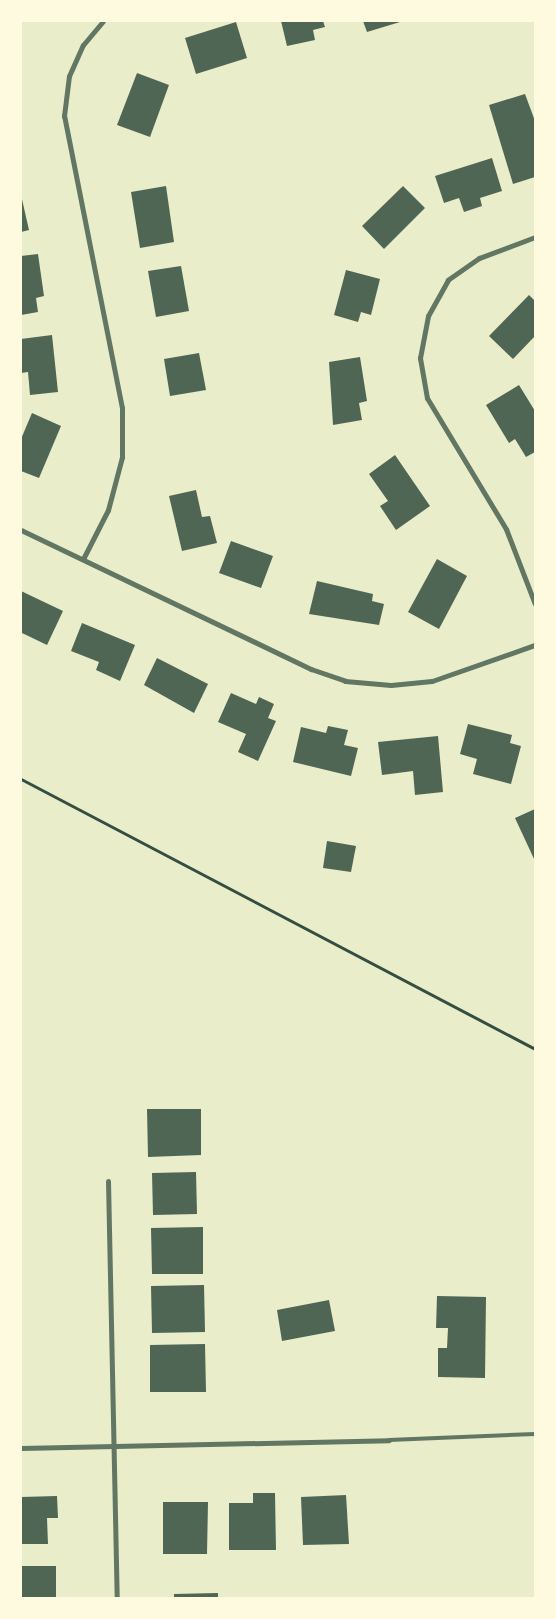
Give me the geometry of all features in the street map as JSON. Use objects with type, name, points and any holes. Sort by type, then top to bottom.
[{"type":"street","points":[[83,559],[108,510],[122,457],[122,408],[64,116],[69,76],[83,45],[104,21]]},
{"type":"street","points":[[535,237],[479,258],[448,280],[428,316],[420,358],[427,398],[506,529],[535,604]]},
{"type":"street","points":[[21,530],[311,669],[345,681],[391,685],[432,681],[535,645]]},
{"type":"street","points":[[108,1181],[117,1598]]},
{"type":"street","points":[[21,1448],[114,1443],[389,1440]]},
{"type":"lane","points":[[389,1440],[535,1434]]},
{"type":"path","points":[[21,779],[535,1050]]},
{"type":"building","points":[[281,21],[323,21],[325,27],[313,30],[315,40],[287,46]]},
{"type":"building","points":[[363,21],[399,21],[400,22],[367,32]]},
{"type":"building","points":[[236,22],[247,58],[196,74],[185,38]]},
{"type":"building","points":[[137,73],[169,85],[150,137],[117,125]]},
{"type":"building","points":[[525,94],[535,121],[535,177],[513,184],[489,105]]},
{"type":"building","points":[[492,158],[502,191],[480,198],[482,206],[464,212],[459,198],[444,203],[435,176]]},
{"type":"building","points":[[166,186],[174,242],[140,248],[131,192]]},
{"type":"building","points":[[403,186],[425,208],[384,249],[362,226]]},
{"type":"building","points":[[21,195],[29,230],[21,232]]},
{"type":"building","points":[[38,254],[44,296],[36,298],[38,312],[21,315],[21,256]]},
{"type":"building","points":[[181,266],[189,311],[156,317],[148,271]]},
{"type":"building","points":[[346,270],[380,279],[371,315],[361,312],[358,322],[334,315]]},
{"type":"building","points":[[529,295],[535,301],[535,336],[513,359],[489,336]]},
{"type":"building","points":[[52,335],[58,392],[30,395],[28,372],[21,373],[21,339]]},
{"type":"building","points":[[199,353],[206,390],[170,396],[164,359]]},
{"type":"building","points":[[360,357],[367,401],[359,403],[362,420],[333,425],[329,362]]},
{"type":"building","points":[[519,385],[535,411],[535,452],[526,457],[515,439],[509,443],[486,405]]},
{"type":"building","points":[[32,413],[61,426],[39,478],[21,471],[21,439]]},
{"type":"building","points":[[395,455],[430,506],[396,530],[380,506],[388,501],[369,474]]},
{"type":"building","points":[[196,490],[202,517],[210,516],[217,543],[182,551],[169,496]]},
{"type":"building","points":[[231,541],[273,556],[261,588],[219,573]]},
{"type":"building","points":[[437,559],[467,576],[439,629],[408,612]]},
{"type":"building","points":[[317,581],[373,594],[372,601],[384,604],[379,625],[309,614]]},
{"type":"building","points":[[21,591],[63,611],[47,645],[22,633]]},
{"type":"building","points":[[82,623],[135,645],[120,681],[96,670],[99,662],[71,651]]},
{"type":"building","points":[[157,658],[208,684],[194,713],[144,685]]},
{"type":"building","points":[[231,693],[256,704],[259,697],[274,704],[268,718],[276,721],[258,761],[238,752],[246,734],[218,722]]},
{"type":"building","points":[[468,724],[512,735],[510,743],[521,746],[511,784],[473,774],[477,759],[460,754]]},
{"type":"building","points":[[328,726],[348,730],[344,745],[358,748],[351,776],[293,762],[301,727],[326,733]]},
{"type":"building","points":[[438,736],[443,792],[415,795],[413,771],[382,775],[378,742]]},
{"type":"building","points":[[535,809],[535,861],[515,818]]},
{"type":"building","points":[[327,841],[356,846],[351,872],[323,868]]},
{"type":"building","points":[[147,1109],[201,1109],[201,1155],[148,1157]]},
{"type":"building","points":[[196,1172],[197,1214],[153,1215],[152,1173]]},
{"type":"building","points":[[203,1227],[203,1274],[152,1274],[151,1228]]},
{"type":"building","points":[[204,1285],[205,1332],[152,1333],[151,1286]]},
{"type":"building","points":[[437,1296],[486,1297],[485,1378],[438,1377],[438,1348],[447,1348],[448,1328],[436,1328]]},
{"type":"building","points":[[329,1300],[335,1331],[282,1341],[277,1310]]},
{"type":"building","points":[[205,1344],[206,1392],[150,1392],[150,1345]]},
{"type":"building","points":[[253,1493],[275,1493],[276,1550],[229,1550],[229,1503],[253,1503]]},
{"type":"building","points":[[346,1495],[349,1544],[303,1545],[301,1497]]},
{"type":"building","points":[[57,1496],[58,1518],[47,1518],[48,1544],[21,1544],[21,1497]]},
{"type":"building","points":[[163,1502],[208,1502],[207,1554],[163,1554]]},
{"type":"building","points":[[21,1566],[56,1566],[56,1598],[21,1598]]},
{"type":"building","points":[[218,1593],[218,1598],[174,1598],[174,1594]]}]
